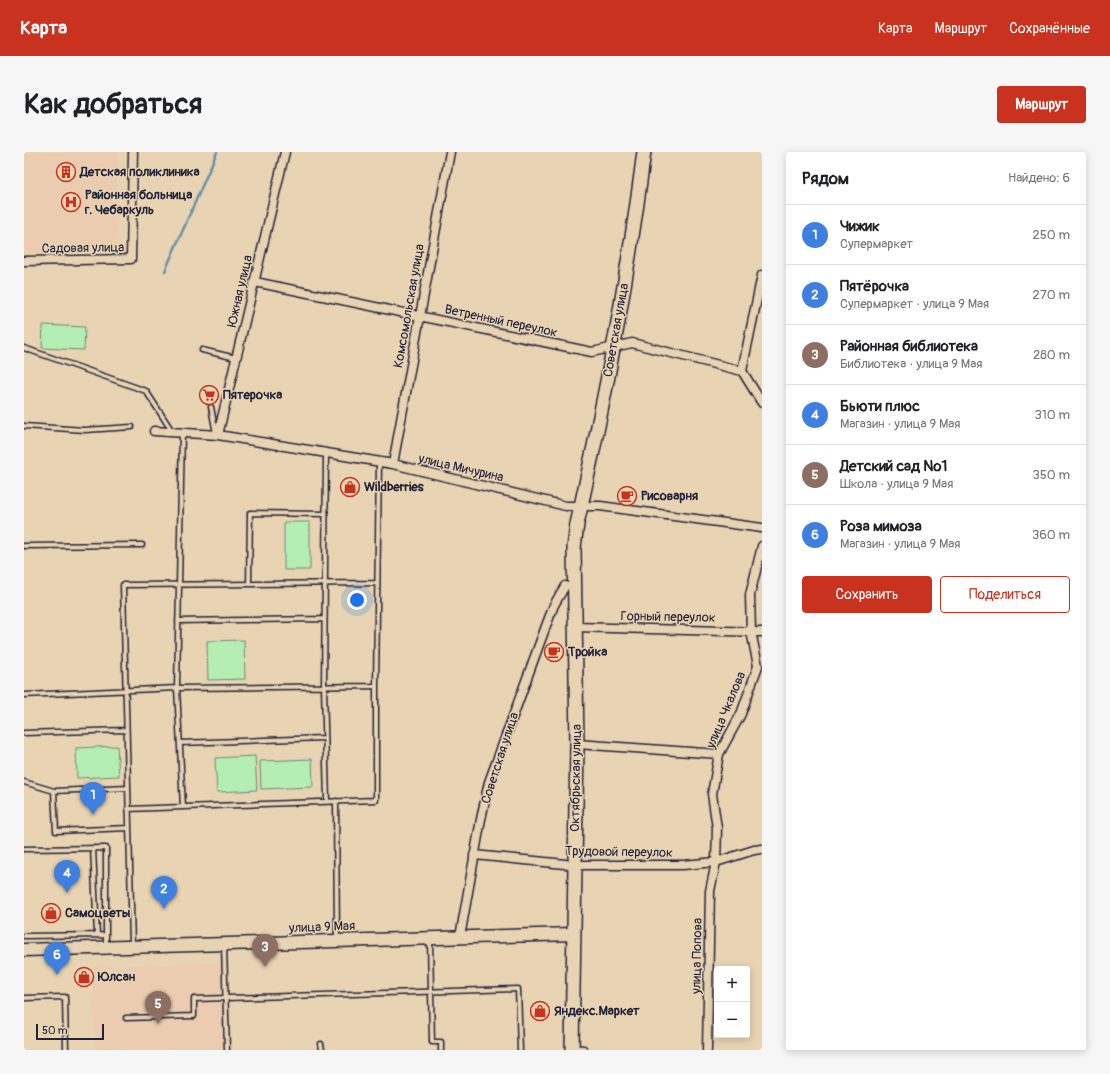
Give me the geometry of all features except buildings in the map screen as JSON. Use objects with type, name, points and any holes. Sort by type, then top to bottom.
[{"type":"main road","name":"Советская улица","points":[[581,506],[614,347],[632,239],[644,152]]},
{"type":"main road","name":"Октябрьская улица","points":[[576,1050],[573,934],[577,744],[574,627],[574,548],[581,506]]},
{"type":"main road","name":"улица 9 Мая","points":[[24,950],[573,934]]},
{"type":"street","name":"Садовая улица","points":[[24,261],[131,259],[133,152]]},
{"type":"street","name":"Южная улица","points":[[217,435],[237,358],[285,152]]},
{"type":"street","name":"Комсомольская улица","points":[[394,464],[419,316],[450,152]]},
{"type":"street","points":[[762,275],[742,371],[762,402]]},
{"type":"street","name":"Ветренный переулок","points":[[255,282],[592,352],[632,343],[742,371]]},
{"type":"street","name":"улица Мичурина","points":[[154,431],[217,435],[394,464],[566,506],[600,506],[762,528]]},
{"type":"street","name":"улица Чкалова","points":[[716,862],[717,828],[712,794],[719,754],[741,714],[758,666],[751,631],[750,595],[762,546]]},
{"type":"street","name":"Советская улица","points":[[460,937],[474,855],[489,782],[549,619],[565,586]]},
{"type":"street","name":"Горный переулок","points":[[574,627],[762,632]]},
{"type":"street","points":[[577,744],[719,754]]},
{"type":"street","name":"Трудовой переулок","points":[[474,855],[575,865],[683,865],[716,862],[754,850],[762,849]]},
{"type":"street","name":"улица Попова","points":[[707,1050],[710,891],[716,862]]},
{"type":"lane","points":[[24,348],[146,391],[172,432]]},
{"type":"lane","points":[[202,350],[237,358]]},
{"type":"lane","points":[[211,407],[217,435]]},
{"type":"lane","points":[[24,426],[85,430],[132,428]]},
{"type":"lane","points":[[182,432],[178,585],[178,688],[183,807]]},
{"type":"lane","points":[[326,453],[324,687],[327,801]]},
{"type":"lane","points":[[128,809],[336,800],[376,800],[379,462]]},
{"type":"lane","points":[[249,584],[250,513],[325,514]]},
{"type":"lane","points":[[24,546],[142,545]]},
{"type":"lane","points":[[132,947],[123,585],[377,583]]},
{"type":"lane","points":[[178,621],[324,619]]},
{"type":"lane","points":[[24,695],[178,688],[376,686]]},
{"type":"lane","points":[[24,733],[126,730]]},
{"type":"lane","points":[[180,743],[325,738]]},
{"type":"lane","points":[[24,782],[54,791],[128,788]]},
{"type":"lane","points":[[54,791],[56,831],[129,828]]},
{"type":"lane","points":[[336,800],[337,941]]},
{"type":"lane","points":[[93,848],[97,935]]},
{"type":"lane","points":[[24,849],[106,848],[106,948]]},
{"type":"lane","points":[[24,936],[106,935]]},
{"type":"lane","points":[[430,938],[432,1042],[441,1042],[441,1050]]},
{"type":"lane","points":[[224,944],[228,1050]]},
{"type":"lane","points":[[126,1018],[194,1016],[194,999],[518,990],[520,1050]]},
{"type":"lane","points":[[24,998],[65,997],[66,1050]]},
{"type":"lane","points":[[321,1044],[322,1050]]},
{"type":"shaded area","name":"Районная больница г. Чебаркуль","points":[[24,152],[117,152],[118,251],[24,253]]},
{"type":"shaded area","points":[[221,963],[223,1050],[95,1050],[92,966]]},
{"type":"green space","points":[[43,325],[85,327],[84,350],[42,348]]},
{"type":"green space","points":[[284,522],[310,522],[310,570],[284,570]]},
{"type":"green space","points":[[244,640],[245,679],[208,680],[207,641]]},
{"type":"green space","points":[[117,746],[119,776],[77,778],[76,748]]},
{"type":"green space","points":[[255,756],[257,790],[217,792],[215,758]]},
{"type":"green space","points":[[312,759],[313,787],[261,789],[260,761]]},
{"type":"waterway","points":[[165,271],[217,152]]},
{"type":"place","name":"Детская поликлиника","points":[[66,172]]},
{"type":"place","name":"Районная больница г. Чебаркуль","points":[[71,202]]},
{"type":"place","name":"Пятерочка","points":[[209,395]]},
{"type":"place","name":"Wildberries","points":[[350,487]]},
{"type":"place","name":"Рисоварня","points":[[627,496]]},
{"type":"place","name":"Тройка","points":[[554,652]]},
{"type":"place","name":"Чижик","points":[[93,815]]},
{"type":"place","name":"Бьюти плюс","points":[[67,893]]},
{"type":"place","name":"Пятёрочка","points":[[164,909]]},
{"type":"place","name":"Самоцветы","points":[[51,913]]},
{"type":"place","name":"Районная библиотека","points":[[265,967]]},
{"type":"place","name":"Роза мимоза","points":[[57,975]]},
{"type":"place","name":"Юлсан","points":[[84,977]]},
{"type":"place","name":"Яндекс.Маркет","points":[[540,1011]]},
{"type":"place","name":"Детский сад №1","points":[[158,1024]]}]
